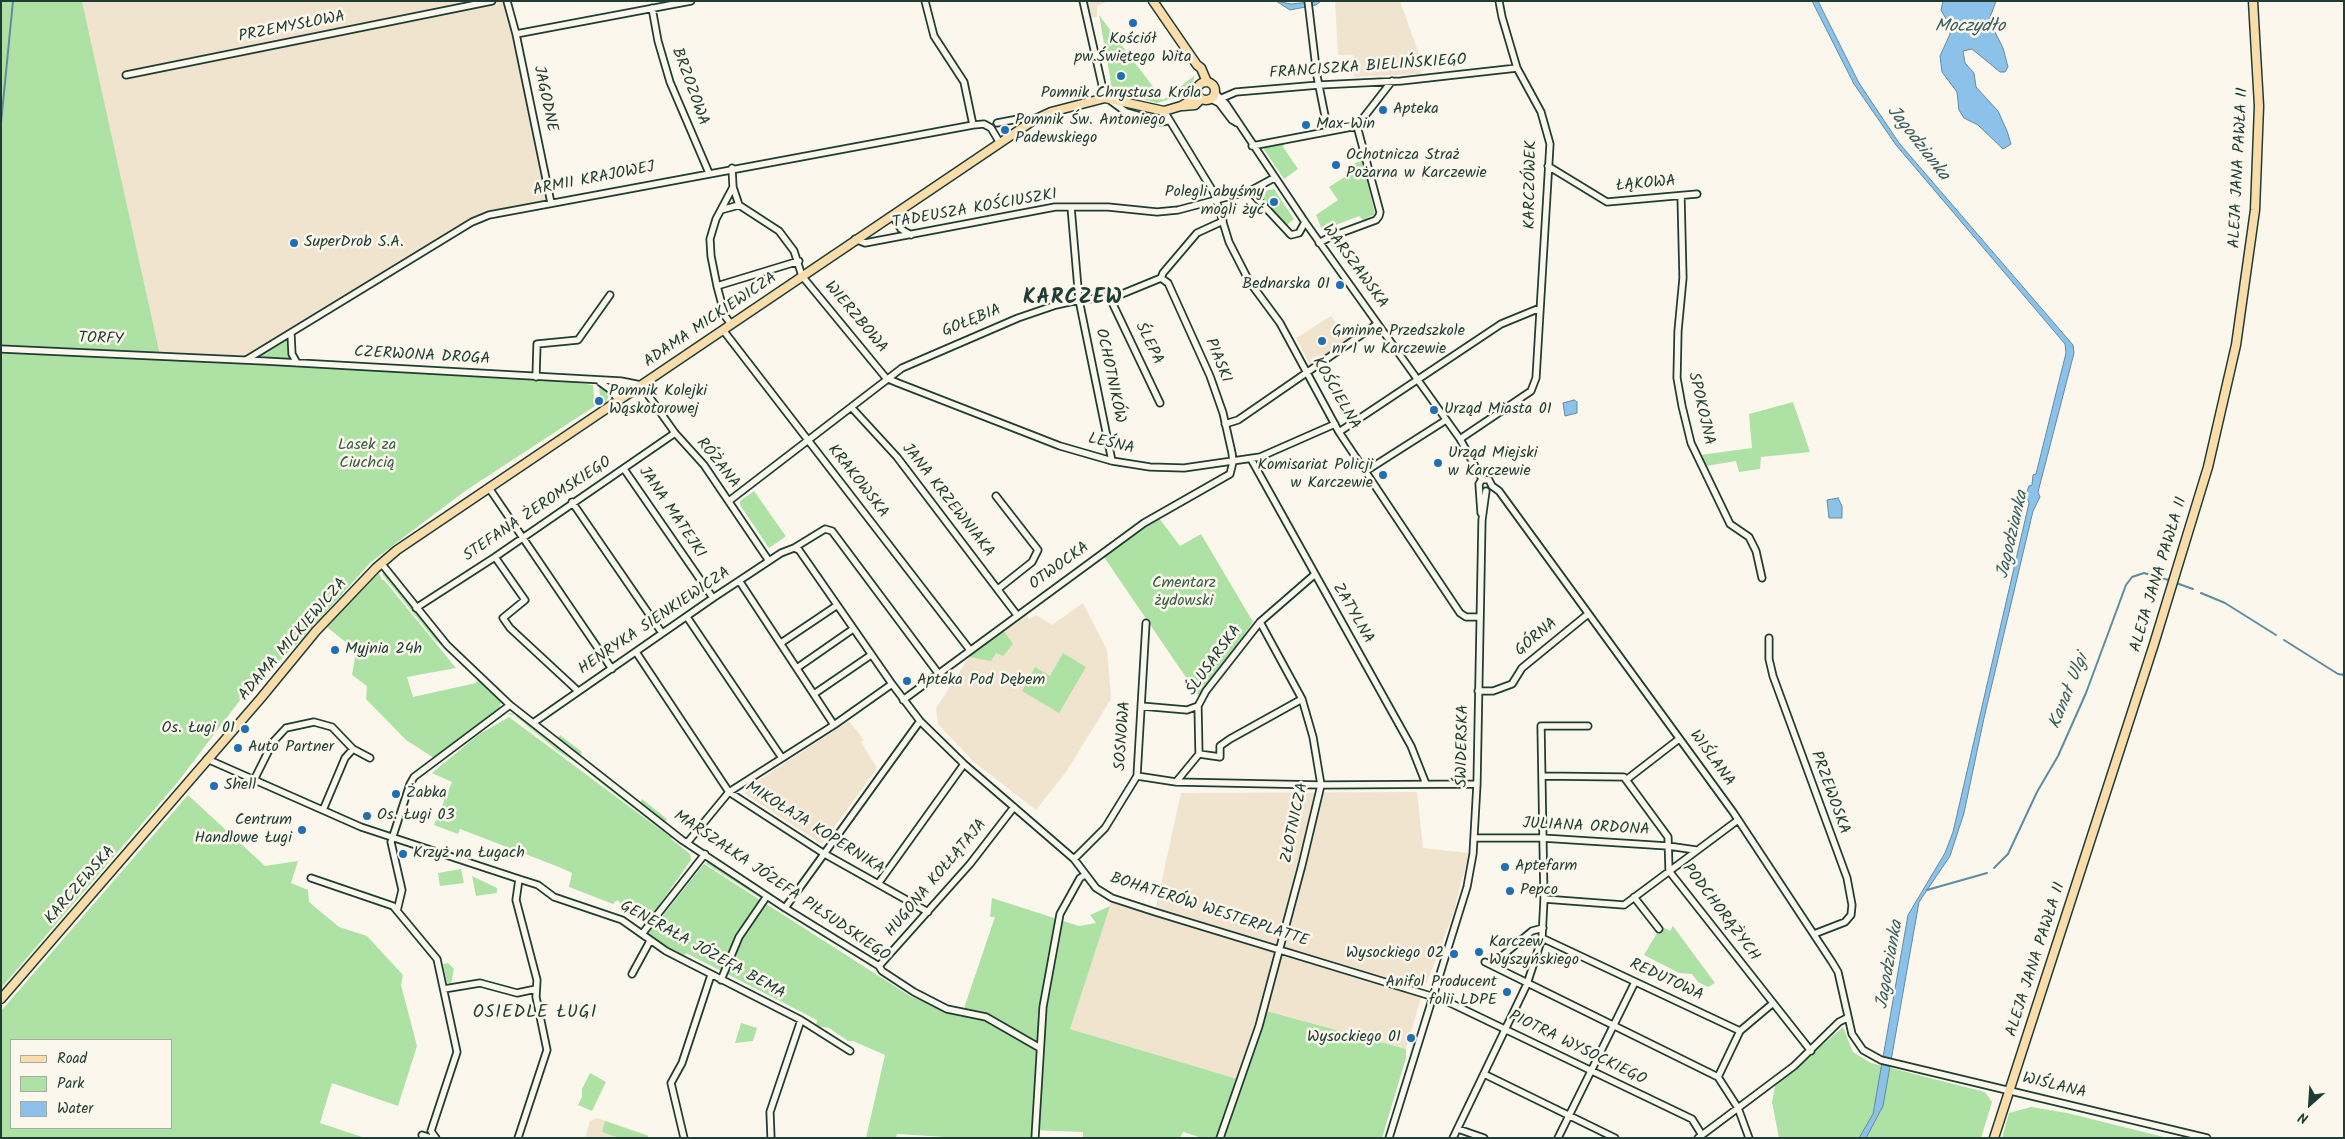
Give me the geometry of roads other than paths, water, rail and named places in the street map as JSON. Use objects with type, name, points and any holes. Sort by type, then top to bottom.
[{"type":"main road","points":[[1153,1],[1197,65],[1203,70],[1204,83],[1199,96],[1213,96],[1213,85],[1204,83]]},
{"type":"main road","name":"ALEJA JANA PAWŁA II","points":[[1994,1138],[2166,605],[2208,468],[2236,345],[2255,210],[2258,106],[2253,1]]},
{"type":"main road","name":"ADAMA MICKIEWICZA","points":[[181,791],[316,631],[381,563],[414,537],[1034,120],[1051,112],[1107,98],[1164,111],[1181,106],[1199,96]]},
{"type":"main road","name":"KARCZEWSKA","points":[[1,999],[181,791]]},
{"type":"street","name":"PRZEMYSŁOWA","points":[[126,75],[492,1]]},
{"type":"street","name":"JAGODNE","points":[[507,1],[516,34],[551,203]]},
{"type":"street","points":[[516,34],[691,1]]},
{"type":"street","points":[[924,1],[934,36],[964,82],[973,125]]},
{"type":"street","points":[[1083,1],[1107,98],[1126,112],[1161,122],[1168,121]]},
{"type":"street","points":[[1308,1],[1319,84],[1328,131]]},
{"type":"street","name":"KARCZÓWEK","points":[[1460,439],[1531,391],[1536,378],[1550,144],[1541,112],[1518,68],[1502,17],[1500,1]]},
{"type":"street","name":"BRZOZOWA","points":[[652,8],[658,41],[670,82],[708,172]]},
{"type":"street","name":"FRANCISZKA BIELIŃSKIEGO","points":[[1222,98],[1236,92],[1319,84],[1392,81],[1518,68]]},
{"type":"street","points":[[1252,146],[1357,126],[1392,81]]},
{"type":"street","points":[[1213,96],[1222,98],[1236,117],[1237,123]]},
{"type":"street","points":[[1213,96],[1237,123]]},
{"type":"street","name":"KOŚCIELNA","points":[[1164,111],[1168,121],[1200,169],[1217,201],[1230,242],[1250,281],[1280,323],[1335,424],[1460,613],[1466,617],[1479,617]]},
{"type":"street","points":[[996,123],[1023,118],[1034,120]]},
{"type":"street","name":"WARSZAWSKA","points":[[1237,123],[1319,243],[1460,439],[1482,479]]},
{"type":"street","name":"ARMII KRAJOWEJ","points":[[246,360],[472,222],[489,215],[708,172],[973,125],[984,124],[991,128],[1000,143]]},
{"type":"street","points":[[1319,243],[1376,220],[1379,216],[1380,212],[1357,126]]},
{"type":"street","name":"ŁĄKOWA","points":[[1548,166],[1607,202],[1697,194]]},
{"type":"street","points":[[732,168],[733,187],[740,205],[779,231],[799,262],[802,276]]},
{"type":"street","name":"TADEUSZA KOŚCIUSZKI","points":[[855,239],[865,244],[1056,207],[1108,207],[1158,212],[1217,201],[1250,191],[1274,178]]},
{"type":"street","points":[[731,324],[725,316],[717,286],[711,256],[710,239],[721,210],[733,187]]},
{"type":"street","points":[[1250,191],[1291,235],[1299,233],[1305,222]]},
{"type":"street","name":"SPOKOJNA","points":[[1681,196],[1683,278],[1678,331],[1677,378],[1682,406],[1691,443],[1730,524],[1749,537],[1756,551],[1762,578]]},
{"type":"street","points":[[721,210],[740,205]]},
{"type":"street","name":"OCHOTNIKÓW","points":[[1071,207],[1079,300],[1112,462]]},
{"type":"street","points":[[892,215],[901,229],[911,235]]},
{"type":"street","points":[[1161,278],[1163,273],[1197,233],[1223,221]]},
{"type":"street","points":[[717,286],[799,262]]},
{"type":"street","name":"WIERZBOWA","points":[[802,276],[886,378]]},
{"type":"street","name":"GOŁĘBIA","points":[[852,408],[886,378],[902,368],[1018,318],[1079,300],[1110,298],[1161,278]]},
{"type":"street","name":"PIASKI","points":[[1161,278],[1168,283],[1210,376],[1225,424],[1233,462]]},
{"type":"street","points":[[536,377],[537,344],[578,340],[610,295]]},
{"type":"street","name":"ŚLEPA","points":[[1110,298],[1160,403]]},
{"type":"street","points":[[1340,432],[1501,324],[1540,308]]},
{"type":"street","points":[[1225,424],[1238,420],[1377,324]]},
{"type":"street","name":"KRAKOWSKA","points":[[723,330],[970,650]]},
{"type":"street","points":[[291,334],[292,354],[297,363]]},
{"type":"street","name":"TORFY","points":[[1,349],[201,358]]},
{"type":"street","name":"CZERWONA DROGA","points":[[201,358],[614,381],[641,385]]},
{"type":"street","name":"LEŚNA","points":[[886,378],[1013,429],[1112,462],[1172,468],[1251,459],[1278,450],[1335,424]]},
{"type":"street","points":[[598,381],[621,398]]},
{"type":"street","points":[[614,381],[622,386],[621,398]]},
{"type":"street","name":"RÓŻANA","points":[[641,385],[674,433],[704,465],[769,561]]},
{"type":"street","points":[[729,501],[852,408]]},
{"type":"street","name":"JANA KRZEWNIAKA","points":[[852,408],[897,457],[1017,614]]},
{"type":"street","points":[[1366,470],[1446,420]]},
{"type":"street","name":"STEFANA ŻEROMSKIEGO","points":[[416,608],[495,557],[674,433]]},
{"type":"street","name":"ZATYLNA","points":[[1251,459],[1411,746],[1426,784]]},
{"type":"street","name":"OTWOCKA","points":[[903,700],[1144,522],[1226,476],[1232,470],[1233,462]]},
{"type":"street","name":"JANA MATEJKI","points":[[624,468],[713,598]]},
{"type":"street","points":[[1480,488],[1486,491],[1492,486],[1489,480],[1482,479],[1479,484],[1482,520]]},
{"type":"street","name":"WIŚLANA","points":[[1492,486],[1499,491],[1738,820],[1814,934],[1838,972],[1847,1018],[1858,1045],[1881,1060],[2207,1138]]},
{"type":"street","points":[[489,488],[524,536],[612,669]]},
{"type":"street","name":"ŚWIDERSKA","points":[[1389,1138],[1467,887],[1475,838],[1482,520],[1486,491]]},
{"type":"street","points":[[996,496],[1038,550],[1032,562],[998,589]]},
{"type":"street","points":[[572,502],[662,633]]},
{"type":"street","name":"HENRYKA SIENKIEWICZA","points":[[533,722],[713,598],[789,548],[794,548],[825,529],[832,531],[938,673]]},
{"type":"street","points":[[794,548],[799,550],[836,606],[903,700]]},
{"type":"street","points":[[495,557],[525,600],[502,618],[578,691]]},
{"type":"street","name":"MARSZAŁKA JÓZEFA PIŁSUDSKIEGO","points":[[381,563],[447,645],[510,705],[687,844],[879,966],[882,971],[914,992],[947,1009],[986,1017],[1040,1048]]},
{"type":"street","name":"ŚLUSARSKA","points":[[1199,754],[1198,706],[1206,692],[1260,622],[1314,575]]},
{"type":"street","points":[[740,582],[834,725]]},
{"type":"street","points":[[781,642],[836,606]]},
{"type":"street","name":"GÓRNA","points":[[1478,691],[1493,690],[1512,684],[1522,668],[1588,614]]},
{"type":"street","points":[[687,617],[782,758]]},
{"type":"street","name":"ZŁOTNICZA","points":[[1220,1138],[1259,1026],[1302,865],[1320,785],[1313,737],[1302,698],[1260,622]]},
{"type":"street","name":"SOSNOWA","points":[[1074,859],[1105,828],[1137,776],[1146,623]]},
{"type":"street","points":[[797,668],[853,629]]},
{"type":"street","name":"PRZEWOSKA","points":[[1769,638],[1769,659],[1773,676],[1847,878],[1852,905],[1851,915],[1845,922],[1814,934]]},
{"type":"street","name":"MIKOŁAJA KOPERNIKA","points":[[636,652],[729,792],[823,853],[928,912]]},
{"type":"street","points":[[814,694],[871,655]]},
{"type":"street","points":[[687,844],[729,792],[834,725],[892,684]]},
{"type":"street","points":[[1176,782],[1199,754],[1220,757],[1220,746],[1302,698]]},
{"type":"street","name":"BOHATERÓW WESTERPLATTE","points":[[903,700],[920,721],[964,764],[1074,859],[1096,888],[1112,898],[1432,996]]},
{"type":"street","points":[[397,913],[402,890],[391,845],[410,784],[414,777],[510,705]]},
{"type":"street","points":[[1141,706],[1187,710],[1198,706]]},
{"type":"street","points":[[785,908],[920,721]]},
{"type":"street","points":[[254,780],[273,742],[286,728],[314,722],[332,726],[353,749],[370,758]]},
{"type":"street","points":[[1453,1138],[1527,984],[1542,938],[1544,899],[1541,726],[1588,726]]},
{"type":"street","points":[[1542,776],[1624,777],[1626,780],[1679,739]]},
{"type":"street","points":[[323,810],[345,758],[353,749]]},
{"type":"street","name":"GENERAŁA JÓZEFA BEMA","points":[[207,759],[392,839],[538,885],[554,896],[622,920],[650,941],[711,975],[801,1020],[850,1051]]},
{"type":"street","points":[[878,884],[964,764]]},
{"type":"street","points":[[1137,776],[1176,782],[1320,785],[1477,784]]},
{"type":"street","name":"PODCHORĄŻYCH","points":[[1626,780],[1668,837],[1669,871],[1772,1004],[1811,1051]]},
{"type":"street","name":"HUGONA KOŁŁĄTAJA","points":[[879,966],[970,864],[1014,807]]},
{"type":"street","points":[[1544,899],[1624,905],[1738,820]]},
{"type":"street","name":"JULIANA ORDONA","points":[[1475,838],[1542,838],[1668,846],[1696,850]]},
{"type":"street","points":[[642,934],[705,854]]},
{"type":"street","points":[[1035,1138],[1043,1008],[1060,914],[1080,878],[1085,875]]},
{"type":"street","points":[[311,878],[394,906],[397,913],[437,959],[458,1052],[431,1132],[436,1138]]},
{"type":"street","points":[[518,1138],[546,1052],[536,990],[538,980],[516,900],[519,879]]},
{"type":"street","points":[[721,980],[739,936],[767,896]]},
{"type":"street","points":[[1634,897],[1659,929]]},
{"type":"street","points":[[1495,967],[1496,961],[1532,931],[1543,928]]},
{"type":"street","name":"REDUTOWA","points":[[1542,938],[1740,1031]]},
{"type":"street","points":[[632,974],[650,941]]},
{"type":"street","points":[[1485,962],[1718,1077],[1738,1108],[1749,1138]]},
{"type":"street","points":[[684,1138],[671,1083],[682,1063],[711,975]]},
{"type":"street","points":[[1558,1138],[1635,982]]},
{"type":"street","points":[[444,989],[480,983],[517,993],[536,990]]},
{"type":"street","name":"PIOTRA WYSOCKIEGO","points":[[1432,996],[1692,1119],[1700,1136]]},
{"type":"street","points":[[1718,1077],[1740,1031],[1772,1004]]},
{"type":"street","points":[[1700,1136],[1811,1051],[1839,1022],[1847,1018]]},
{"type":"street","points":[[771,1138],[770,1112],[801,1020]]},
{"type":"street","points":[[1484,1074],[1614,1138]]},
{"type":"street","points":[[1458,1128],[1484,1138]]},
{"type":"street","points":[[422,1135],[432,1138]]},
{"type":"water","points":[[1276,1],[1291,4],[1321,1],[1316,5],[1290,10]]},
{"type":"water","points":[[1812,1],[1818,1],[1859,83],[1899,143],[2073,345],[2074,353],[2038,492],[2040,497],[2033,511],[1984,718],[1964,813],[1950,856],[1919,902],[1883,1106],[1866,1138],[1859,1138],[1873,1114],[1908,915],[1945,853],[1953,832],[2029,503],[2026,494],[2029,486],[2032,485],[2033,475],[2036,474],[2066,353],[2065,344],[1896,145],[1854,84]]},
{"type":"water","name":"Moczydło","points":[[1943,1],[1996,1],[1989,20],[2003,48],[2008,67],[2005,72],[2000,72],[1972,49],[1963,51],[1965,63],[1974,73],[1976,87],[1998,111],[2007,131],[2011,144],[2003,149],[1978,125],[1964,118],[1959,110],[1957,92],[1942,72],[1940,56],[1950,34],[1950,26],[1941,10]]},
{"type":"water","points":[[1574,400],[1577,402],[1577,413],[1565,416],[1563,403]]},
{"type":"water","points":[[1838,498],[1842,506],[1842,518],[1829,518],[1827,500]]},
{"type":"waterway","points":[[1,123],[13,1]]},
{"type":"waterway","name":"Kanał Ulgi","points":[[1994,868],[2008,854],[2037,792],[2058,756],[2086,693],[2126,585],[2132,577],[2144,573],[2172,581]]},
{"type":"waterway","name":"Kanał Ulgi","points":[[2176,583],[2193,589]]},
{"type":"waterway","name":"Kanał Ulgi","points":[[2201,593],[2225,603],[2276,635]]},
{"type":"waterway","name":"Kanał Ulgi","points":[[2284,640],[2338,674],[2344,675]]},
{"type":"waterway","name":"Kanał Ulgi","points":[[1927,890],[1987,873]]},
{"type":"place","name":"Kościół pw.Świętego Wita","points":[[1133,23]]},
{"type":"place","name":"Pomnik Chrystusa Króla","points":[[1121,76]]},
{"type":"place","name":"Apteka","points":[[1383,110]]},
{"type":"place","name":"Max-Win","points":[[1306,125]]},
{"type":"place","name":"Pomnik Św. Antoniego Padewskiego","points":[[1005,130]]},
{"type":"place","name":"Ochotnicza Straż Pożarna w Karczewie","points":[[1336,165]]},
{"type":"place","name":"Polegli abyśmy mogli żyć","points":[[1274,202]]},
{"type":"place","name":"SuperDrob S.A.","points":[[294,243]]},
{"type":"place","name":"Bednarska 01","points":[[1340,285]]},
{"type":"place","name":"Gminne Przedszkole nr 1 w Karczewie","points":[[1322,341]]},
{"type":"place","name":"Pomnik Kolejki Wąskotorowej","points":[[599,401]]},
{"type":"place","name":"Urząd Miasta 01","points":[[1434,410]]},
{"type":"place","name":"Urząd Miejski w Karczewie","points":[[1438,463]]},
{"type":"place","name":"Komisariat Policji w Karczewie","points":[[1383,475]]},
{"type":"place","name":"Myjnia 24h","points":[[335,650]]},
{"type":"place","name":"Apteka Pod Dębem","points":[[907,681]]},
{"type":"place","name":"Os. Ługi 01","points":[[245,729]]},
{"type":"place","name":"Auto Partner","points":[[238,748]]},
{"type":"place","name":"Shell","points":[[214,786]]},
{"type":"place","name":"Żabka","points":[[396,794]]},
{"type":"place","name":"Os. Ługi 03","points":[[367,816]]},
{"type":"place","name":"Centrum Handlowe Ługi","points":[[302,830]]},
{"type":"place","name":"Krzyż na Ługach","points":[[403,854]]},
{"type":"place","name":"Aptefarm","points":[[1505,867]]},
{"type":"place","name":"Pepco","points":[[1510,891]]},
{"type":"place","name":"Karczew Wyszyńskiego","points":[[1479,952]]},
{"type":"place","name":"Wysockiego 02","points":[[1454,954]]},
{"type":"place","name":"Anifol Producent folii LDPE","points":[[1507,992]]},
{"type":"place","name":"Wysockiego 01","points":[[1411,1038]]},
{"type":"district","name":"KARCZEW","points":[[1073,299]]},
{"type":"district","name":"OSIEDLE ŁUGI","points":[[535,1014]]},
{"type":"water label","name":"Jagodzianka","points":[[1917,144]]},
{"type":"water label","name":"Jagodzianka","points":[[2014,535]]},
{"type":"water label","name":"Jagodzianka","points":[[1891,965]]},
{"type":"park label","name":"Lasek za Ciuchcią","points":[[367,455]]},
{"type":"park label","name":"Cmentarz żydowski","points":[[1184,593]]}]
